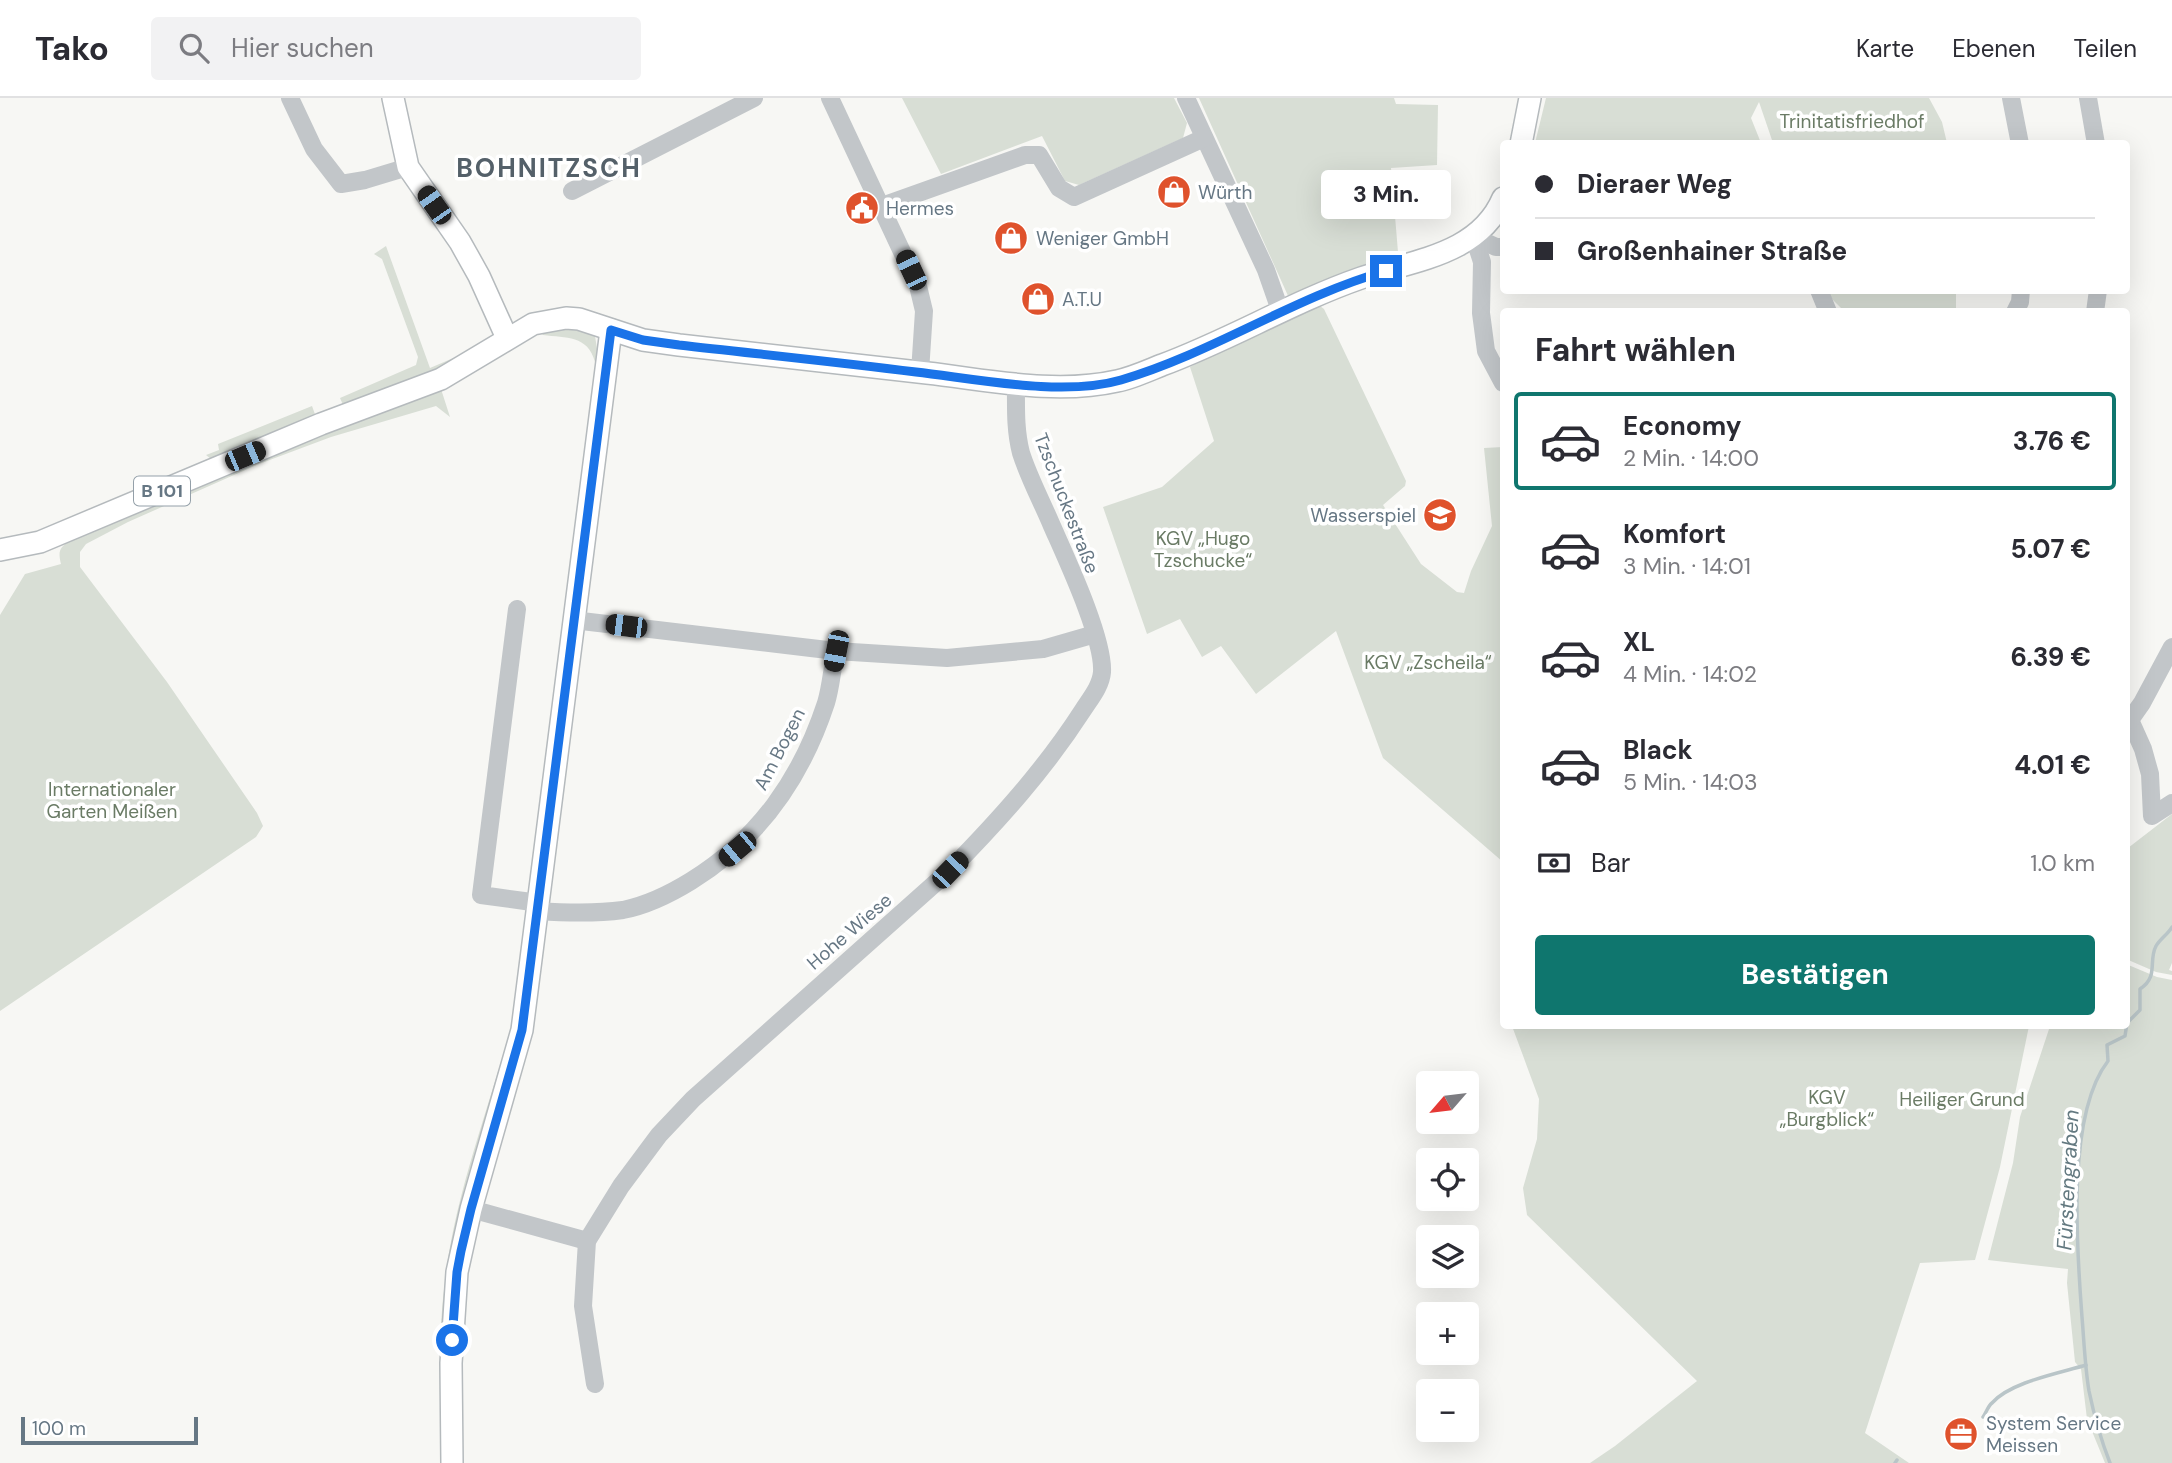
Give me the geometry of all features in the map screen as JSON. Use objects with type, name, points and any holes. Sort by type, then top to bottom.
[{"type":"main road","points":[[393,98],[408,167],[460,242],[479,276],[507,338]]},
{"type":"main road","points":[[1522,140],[1530,98]]},
{"type":"main road","name":"B 101","points":[[0,550],[40,542],[321,424],[441,379],[533,324],[566,318],[643,340],[1016,384],[1084,388],[1121,380],[1193,354],[1361,278],[1434,257],[1474,237],[1500,206]]},
{"type":"main road","points":[[452,1463],[451,1363],[457,1272],[471,1209],[522,1030],[611,330]]},
{"type":"street","points":[[290,98],[314,149],[341,184],[408,167]]},
{"type":"street","points":[[572,191],[754,98]]},
{"type":"street","points":[[830,98],[922,297],[924,326],[920,372]]},
{"type":"street","points":[[1186,98],[1266,270],[1281,313]]},
{"type":"street","points":[[2011,98],[2019,140]]},
{"type":"street","points":[[2088,98],[2095,140]]},
{"type":"street","points":[[881,205],[1025,155],[1039,155],[1059,188],[1074,197],[1204,138]]},
{"type":"street","points":[[1474,237],[1500,247]]},
{"type":"street","points":[[1474,237],[1482,262],[1481,313],[1500,371]]},
{"type":"street","name":"Tzschuckestraße","points":[[1016,384],[1017,423],[1022,454],[1095,634]]},
{"type":"street","name":"Am Bogen","points":[[517,609],[481,895],[582,914],[625,909],[675,892],[719,865],[754,833],[782,795],[807,751],[826,702],[836,651]]},
{"type":"street","points":[[573,620],[836,651],[947,658],[1043,649],[1095,634]]},
{"type":"street","name":"Hohe Wiese","points":[[595,1384],[583,1306],[587,1241],[629,1176],[659,1135],[693,1098],[950,870],[1027,787],[1065,737],[1097,688],[1102,675],[1095,634]]},
{"type":"street","points":[[2130,717],[2142,704],[2172,647]]},
{"type":"street","points":[[2130,724],[2150,774],[2152,816],[2172,803]]},
{"type":"street","points":[[471,1209],[587,1241]]},
{"type":"green space","points":[[902,98],[1174,98],[1187,123],[1183,138],[1079,185],[1065,181],[1042,136],[941,174]]},
{"type":"green space","points":[[1199,98],[1394,98],[1396,104],[1438,105],[1437,165],[1391,168],[1398,252],[1289,298]]},
{"type":"green space","name":"Trinitatisfriedhof","points":[[1546,98],[1929,98],[1942,122],[1946,140],[1772,140],[1759,102],[1751,118],[1760,140],[1536,140]]},
{"type":"green space","points":[[386,246],[430,368],[465,353],[468,359],[344,407],[340,398],[416,365],[418,357],[382,259],[374,254]]},
{"type":"green space","points":[[1830,294],[1956,294],[1956,308],[1841,308]]},
{"type":"green space","points":[[1320,306],[1324,309],[1406,481],[1405,486],[1383,505],[1421,564],[1457,592],[1464,593],[1492,526],[1484,448],[1500,447],[1500,859],[1383,758],[1336,631],[1256,694],[1221,646],[1202,657],[1180,619],[1147,634],[1103,507],[1162,487],[1214,441],[1190,367]]},
{"type":"green space","points":[[575,327],[595,336],[599,361],[595,362],[592,353],[582,342],[543,335],[541,332]]},
{"type":"green space","name":"Internationaler Garten Meißen","points":[[441,389],[450,417],[436,406],[331,437],[259,464],[128,522],[86,544],[80,552],[80,567],[167,682],[257,813],[263,826],[256,837],[0,1011],[0,615],[25,574],[61,564],[60,550],[70,541],[257,459]]},
{"type":"green space","points":[[312,406],[316,417],[211,459],[206,455],[219,450],[218,444]]},
{"type":"green space","points":[[2172,814],[2172,963],[2169,970],[2172,975],[2156,972],[2130,961],[2130,846]]},
{"type":"green space","points":[[2130,966],[2172,980],[2172,1463],[2105,1463],[2087,1419],[2081,1369],[2075,1362],[2068,1269],[1988,1260],[2013,1163],[2020,1117],[2049,1029],[2130,1029]]},
{"type":"green space","points":[[511,1027],[518,1033],[484,1147],[442,1463],[440,1349],[442,1304],[450,1249],[464,1185]]},
{"type":"green space","points":[[1513,1029],[2028,1029],[2000,1167],[1975,1260],[1920,1263],[1865,1433],[1909,1463],[1590,1463],[1697,1381],[1527,1215],[1523,1188],[1537,1139],[1539,1099]]},
{"type":"waterway","name":"Fürstengraben","points":[[2130,1020],[2140,1010],[2140,989],[2151,974],[2158,943],[2172,927]]},
{"type":"waterway","name":"Fürstengraben","points":[[2110,1463],[2089,1391],[2080,1289],[2077,1184],[2086,1114],[2095,1085],[2108,1061],[2107,1045],[2125,1036],[2126,1029]]},
{"type":"waterway","points":[[1983,1417],[1991,1404],[2011,1389],[2086,1365]]},
{"type":"place","name":"Würth","points":[[1174,192]]},
{"type":"place","name":"Hermes","points":[[862,208]]},
{"type":"place","name":"Weniger GmbH","points":[[1011,238]]},
{"type":"place","name":"A.T.U","points":[[1038,299]]},
{"type":"place","name":"Wasserspiel","points":[[1440,515]]},
{"type":"place","name":"System Service Meissen","points":[[1961,1434]]},
{"type":"district","name":"BOHNITZSCH","points":[[549,168]]},
{"type":"route","points":[[452,1340],[461,1251],[522,1030],[611,330],[643,340],[679,345],[1016,384],[1084,388],[1121,380],[1193,354],[1333,289],[1386,271]]},
{"type":"park label","name":"KGV „Hugo Tzschucke“","points":[[1203,549]]},
{"type":"park label","name":"KGV „Zscheila“","points":[[1428,662]]},
{"type":"park label","name":"Heiliger Grund","points":[[1962,1099]]},
{"type":"park label","name":"KGV „Burgblick“","points":[[1827,1108]]}]
